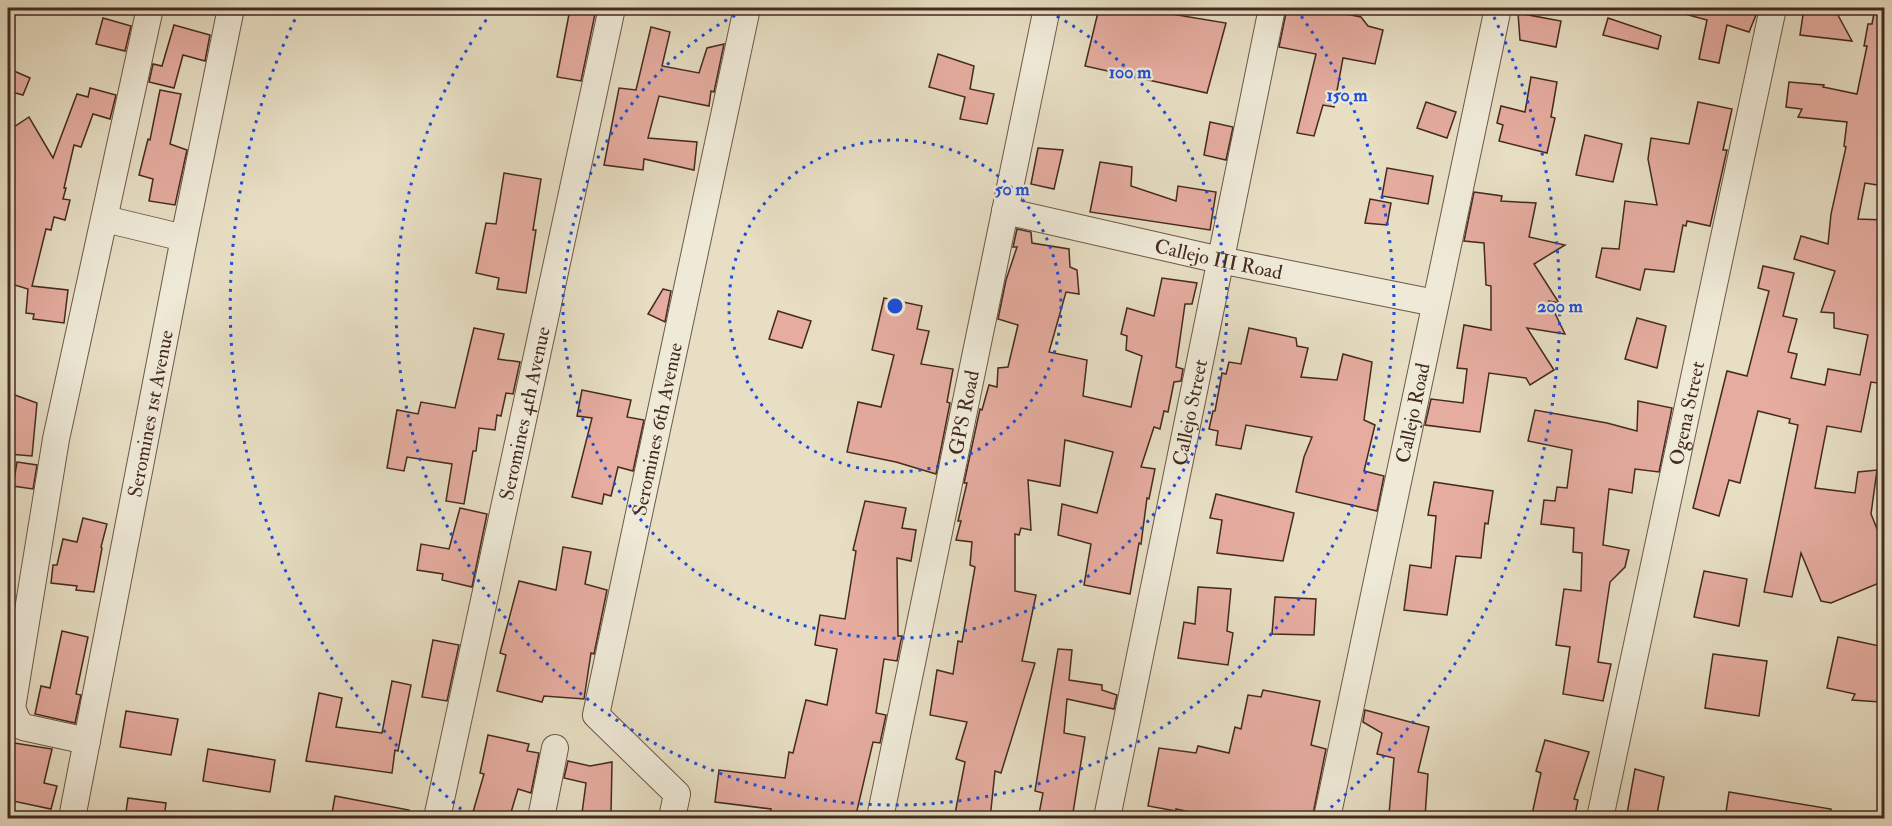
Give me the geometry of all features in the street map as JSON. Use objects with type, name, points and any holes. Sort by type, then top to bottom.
[{"type":"street","points":[[87,741],[23,727],[12,708],[56,439],[150,8]]},
{"type":"street","name":"Seromines 1st Avenue","points":[[72,819],[184,238],[231,8]]},
{"type":"street","name":"Seromines 4th Avenue","points":[[437,819],[612,8]]},
{"type":"street","name":"Seromines 6th Avenue","points":[[672,819],[677,794],[596,715],[747,8]]},
{"type":"street","name":"GPS Road","points":[[880,819],[1047,8]]},
{"type":"street","name":"Callejo Street","points":[[1107,819],[1272,8]]},
{"type":"street","name":"Callejo Road","points":[[1327,819],[1498,8]]},
{"type":"street","name":"Ogena Street","points":[[1600,819],[1773,8]]},
{"type":"street","name":"Callejo III Road","points":[[1005,211],[1220,260],[1435,303]]},
{"type":"street","points":[[105,219],[184,238]]},
{"type":"street","points":[[541,819],[555,748]]},
{"type":"building","points":[[1099,8],[1135,8],[1226,23],[1207,93],[1085,66]]},
{"type":"building","points":[[1287,8],[1316,8],[1361,17],[1368,26],[1383,30],[1375,64],[1343,58],[1334,107],[1323,105],[1314,136],[1297,133],[1316,54],[1279,47]]},
{"type":"building","points":[[1682,8],[1730,8],[1756,15],[1749,32],[1727,25],[1719,63],[1699,59],[1707,20],[1681,13]]},
{"type":"building","points":[[1804,8],[1834,8],[1852,41],[1800,35]]},
{"type":"building","points":[[1875,8],[1884,8],[1884,186],[1865,183],[1858,219],[1884,220],[1884,272],[1881,290],[1884,290],[1884,384],[1871,382],[1861,432],[1827,426],[1815,488],[1855,493],[1858,472],[1877,470],[1871,514],[1884,546],[1884,581],[1831,603],[1821,601],[1801,553],[1792,597],[1764,592],[1798,425],[1789,423],[1790,419],[1758,411],[1740,483],[1729,480],[1719,516],[1693,508],[1727,371],[1747,376],[1769,291],[1758,288],[1763,266],[1794,273],[1783,316],[1797,319],[1788,352],[1797,354],[1791,378],[1825,385],[1828,369],[1860,375],[1868,335],[1834,328],[1834,313],[1821,312],[1835,271],[1794,259],[1801,236],[1828,244],[1831,214],[1846,147],[1844,146],[1847,122],[1798,117],[1802,109],[1786,107],[1789,82],[1824,85],[1823,87],[1857,94],[1867,46],[1864,46],[1868,24],[1872,24]]},
{"type":"building","points":[[570,9],[595,14],[581,81],[557,77]]},
{"type":"building","points":[[1518,13],[1561,21],[1556,47],[1520,40]]},
{"type":"building","points":[[103,18],[131,26],[125,51],[96,44]]},
{"type":"building","points":[[1608,18],[1661,36],[1658,49],[1603,35]]},
{"type":"building","points":[[174,25],[210,35],[205,61],[183,55],[174,88],[149,82],[153,64],[162,66]]},
{"type":"building","points":[[651,27],[670,32],[662,66],[699,73],[707,48],[724,44],[709,106],[659,96],[648,138],[697,142],[694,170],[644,159],[643,170],[604,165],[619,88],[636,90]]},
{"type":"building","points":[[938,54],[974,66],[970,89],[994,94],[987,124],[960,119],[965,97],[929,87]]},
{"type":"building","points":[[14,71],[30,78],[23,95],[8,91]]},
{"type":"building","points":[[1531,77],[1557,82],[1551,117],[1555,118],[1547,153],[1499,141],[1503,125],[1497,123],[1501,106],[1525,112]]},
{"type":"building","points":[[90,88],[116,95],[110,119],[93,114],[81,147],[74,145],[64,188],[66,188],[63,199],[70,200],[65,220],[54,217],[51,230],[46,229],[32,286],[68,290],[64,323],[33,319],[34,314],[26,313],[28,289],[8,283],[8,131],[29,117],[53,158],[77,94],[88,97]]},
{"type":"building","points":[[160,90],[181,94],[170,144],[187,150],[175,205],[149,201],[153,179],[139,175],[148,139],[150,140]]},
{"type":"building","points":[[1426,102],[1456,112],[1447,138],[1417,128]]},
{"type":"building","points":[[1698,102],[1732,109],[1723,150],[1727,150],[1710,226],[1687,221],[1686,226],[1683,225],[1674,272],[1645,269],[1640,290],[1596,277],[1602,248],[1619,249],[1625,201],[1657,205],[1648,159],[1651,138],[1689,144]]},
{"type":"building","points":[[1210,122],[1233,127],[1226,160],[1204,155]]},
{"type":"building","points":[[1585,135],[1622,144],[1613,182],[1576,175]]},
{"type":"building","points":[[1038,148],[1063,150],[1054,189],[1031,184]]},
{"type":"building","points":[[1100,162],[1132,167],[1131,186],[1176,201],[1178,186],[1216,192],[1210,230],[1090,212]]},
{"type":"building","points":[[1387,168],[1433,176],[1428,204],[1382,196]]},
{"type":"building","points":[[504,173],[541,179],[526,293],[497,289],[499,278],[476,273],[486,223],[496,224]]},
{"type":"building","points":[[1474,192],[1502,196],[1501,201],[1536,203],[1529,237],[1565,245],[1534,264],[1559,303],[1549,301],[1565,334],[1527,328],[1554,370],[1530,385],[1526,378],[1489,373],[1480,432],[1425,425],[1431,399],[1463,403],[1467,369],[1457,368],[1464,325],[1491,330],[1491,286],[1486,285],[1484,243],[1464,241]]},
{"type":"building","points":[[1370,199],[1391,203],[1387,225],[1365,223]]},
{"type":"building","points":[[1017,229],[1031,232],[1032,243],[1069,249],[1070,267],[1077,270],[1079,294],[1066,292],[1049,352],[1087,360],[1083,396],[1131,407],[1142,356],[1126,350],[1127,336],[1121,334],[1127,308],[1154,316],[1162,278],[1197,283],[1192,304],[1185,304],[1176,367],[1183,369],[1181,381],[1174,382],[1168,412],[1164,411],[1160,429],[1154,427],[1141,467],[1155,469],[1149,499],[1147,498],[1141,544],[1139,543],[1130,594],[1084,585],[1091,544],[1058,535],[1062,504],[1097,513],[1113,452],[1065,440],[1060,486],[1028,480],[1031,530],[1021,528],[1019,535],[1015,534],[1015,591],[1036,595],[1022,661],[1035,663],[1001,773],[995,771],[990,819],[954,819],[965,762],[956,759],[967,722],[930,715],[937,670],[953,674],[958,641],[962,642],[975,567],[970,565],[972,542],[956,540],[961,521],[958,521],[980,409],[982,410],[989,385],[997,387],[998,368],[1008,367],[1018,325],[998,319],[1006,280],[1017,247],[1013,247]]},
{"type":"building","points":[[663,289],[671,291],[665,322],[648,314]]},
{"type":"building","points":[[884,298],[922,306],[917,329],[929,331],[921,364],[953,369],[947,402],[950,403],[936,474],[896,462],[847,452],[858,402],[881,407],[894,355],[872,350]]},
{"type":"building","points":[[778,311],[811,321],[802,348],[769,339]]},
{"type":"building","points":[[1637,318],[1666,326],[1657,368],[1625,359]]},
{"type":"building","points":[[474,328],[504,334],[498,359],[520,362],[513,394],[506,393],[501,416],[497,415],[495,430],[479,428],[464,504],[446,501],[452,464],[407,457],[404,471],[387,468],[397,410],[418,414],[421,402],[455,408]]},
{"type":"building","points":[[1249,328],[1296,338],[1297,346],[1308,348],[1301,377],[1337,380],[1343,354],[1372,362],[1364,420],[1375,425],[1364,471],[1384,476],[1377,511],[1296,492],[1304,457],[1312,437],[1246,425],[1241,449],[1216,445],[1218,431],[1209,429],[1222,373],[1226,374],[1229,362],[1241,364]]},
{"type":"building","points":[[582,390],[631,400],[627,417],[644,420],[633,471],[618,467],[611,496],[604,494],[602,504],[572,497],[592,418],[577,416]]},
{"type":"building","points":[[12,394],[37,403],[32,456],[8,454],[8,406]]},
{"type":"building","points":[[1638,401],[1672,408],[1659,472],[1635,469],[1632,493],[1609,489],[1603,545],[1629,550],[1625,567],[1610,582],[1598,662],[1611,664],[1603,701],[1563,694],[1570,647],[1556,645],[1564,589],[1581,591],[1582,553],[1573,552],[1574,528],[1541,524],[1544,500],[1555,501],[1557,487],[1567,488],[1572,450],[1528,441],[1535,410],[1637,431]]},
{"type":"building","points":[[17,462],[37,465],[33,489],[13,486]]},
{"type":"building","points":[[1434,482],[1493,491],[1488,524],[1485,523],[1481,558],[1456,556],[1447,615],[1404,610],[1410,565],[1431,568],[1436,516],[1428,515]]},
{"type":"building","points":[[1216,494],[1294,513],[1283,561],[1217,553],[1222,520],[1210,518]]},
{"type":"building","points":[[865,501],[906,508],[902,528],[916,530],[911,561],[897,558],[898,636],[902,636],[897,661],[884,659],[876,713],[886,715],[880,743],[873,742],[855,819],[769,819],[771,809],[715,802],[719,770],[785,778],[789,752],[793,753],[806,700],[827,705],[837,649],[815,645],[820,615],[845,619],[856,551],[853,550]]},
{"type":"building","points":[[460,508],[487,514],[472,587],[442,580],[443,574],[417,570],[421,544],[449,549]]},
{"type":"building","points":[[83,518],[107,524],[94,592],[76,590],[77,586],[51,583],[53,565],[57,565],[63,539],[77,542]]},
{"type":"building","points":[[563,547],[591,552],[585,584],[607,590],[594,654],[591,653],[584,699],[544,696],[542,702],[497,691],[506,655],[500,653],[519,581],[556,590]]},
{"type":"building","points":[[1704,571],[1747,579],[1739,626],[1694,617]]},
{"type":"building","points":[[1198,587],[1231,589],[1227,631],[1233,633],[1228,665],[1178,658],[1184,622],[1195,624]]},
{"type":"building","points":[[1275,597],[1316,599],[1314,635],[1272,634]]},
{"type":"building","points":[[62,631],[88,637],[76,694],[81,695],[75,723],[35,714],[41,686],[50,688]]},
{"type":"building","points":[[1838,637],[1884,647],[1884,674],[1881,673],[1880,702],[1852,700],[1855,694],[1827,688]]},
{"type":"building","points":[[433,640],[459,645],[447,701],[422,697]]},
{"type":"building","points":[[1058,649],[1072,650],[1069,680],[1102,685],[1102,690],[1117,695],[1114,709],[1067,699],[1064,733],[1085,737],[1072,819],[1038,819],[1043,793],[1035,791]]},
{"type":"building","points":[[1713,654],[1767,661],[1759,716],[1705,708]]},
{"type":"building","points":[[392,681],[411,685],[398,751],[395,750],[392,773],[306,761],[319,693],[342,698],[336,727],[382,733]]},
{"type":"building","points":[[1263,690],[1320,701],[1311,745],[1326,749],[1312,819],[1222,819],[1176,809],[1176,811],[1148,806],[1159,748],[1196,753],[1198,746],[1229,753],[1235,727],[1241,729],[1248,695],[1261,697]]},
{"type":"building","points":[[1365,710],[1429,727],[1418,772],[1428,774],[1425,817],[1389,814],[1394,758],[1377,754],[1382,733],[1363,722]]},
{"type":"building","points":[[126,711],[178,719],[171,755],[120,747]]},
{"type":"building","points":[[488,735],[529,744],[527,751],[539,753],[531,793],[518,789],[509,819],[471,819],[484,774],[480,773]]},
{"type":"building","points":[[1545,740],[1589,752],[1574,799],[1578,800],[1574,819],[1531,819],[1541,773],[1536,771]]},
{"type":"building","points":[[8,742],[52,749],[44,783],[57,786],[51,809],[8,800]]},
{"type":"building","points":[[208,749],[275,760],[270,792],[203,781]]},
{"type":"building","points":[[568,761],[590,766],[612,762],[611,814],[582,813],[586,783],[564,778]]},
{"type":"building","points":[[1635,769],[1664,777],[1656,819],[1626,819]]},
{"type":"building","points":[[1729,792],[1831,809],[1830,819],[1725,819]]},
{"type":"building","points":[[335,796],[409,810],[408,819],[331,819]]},
{"type":"building","points":[[128,798],[166,803],[164,819],[125,819]]}]
